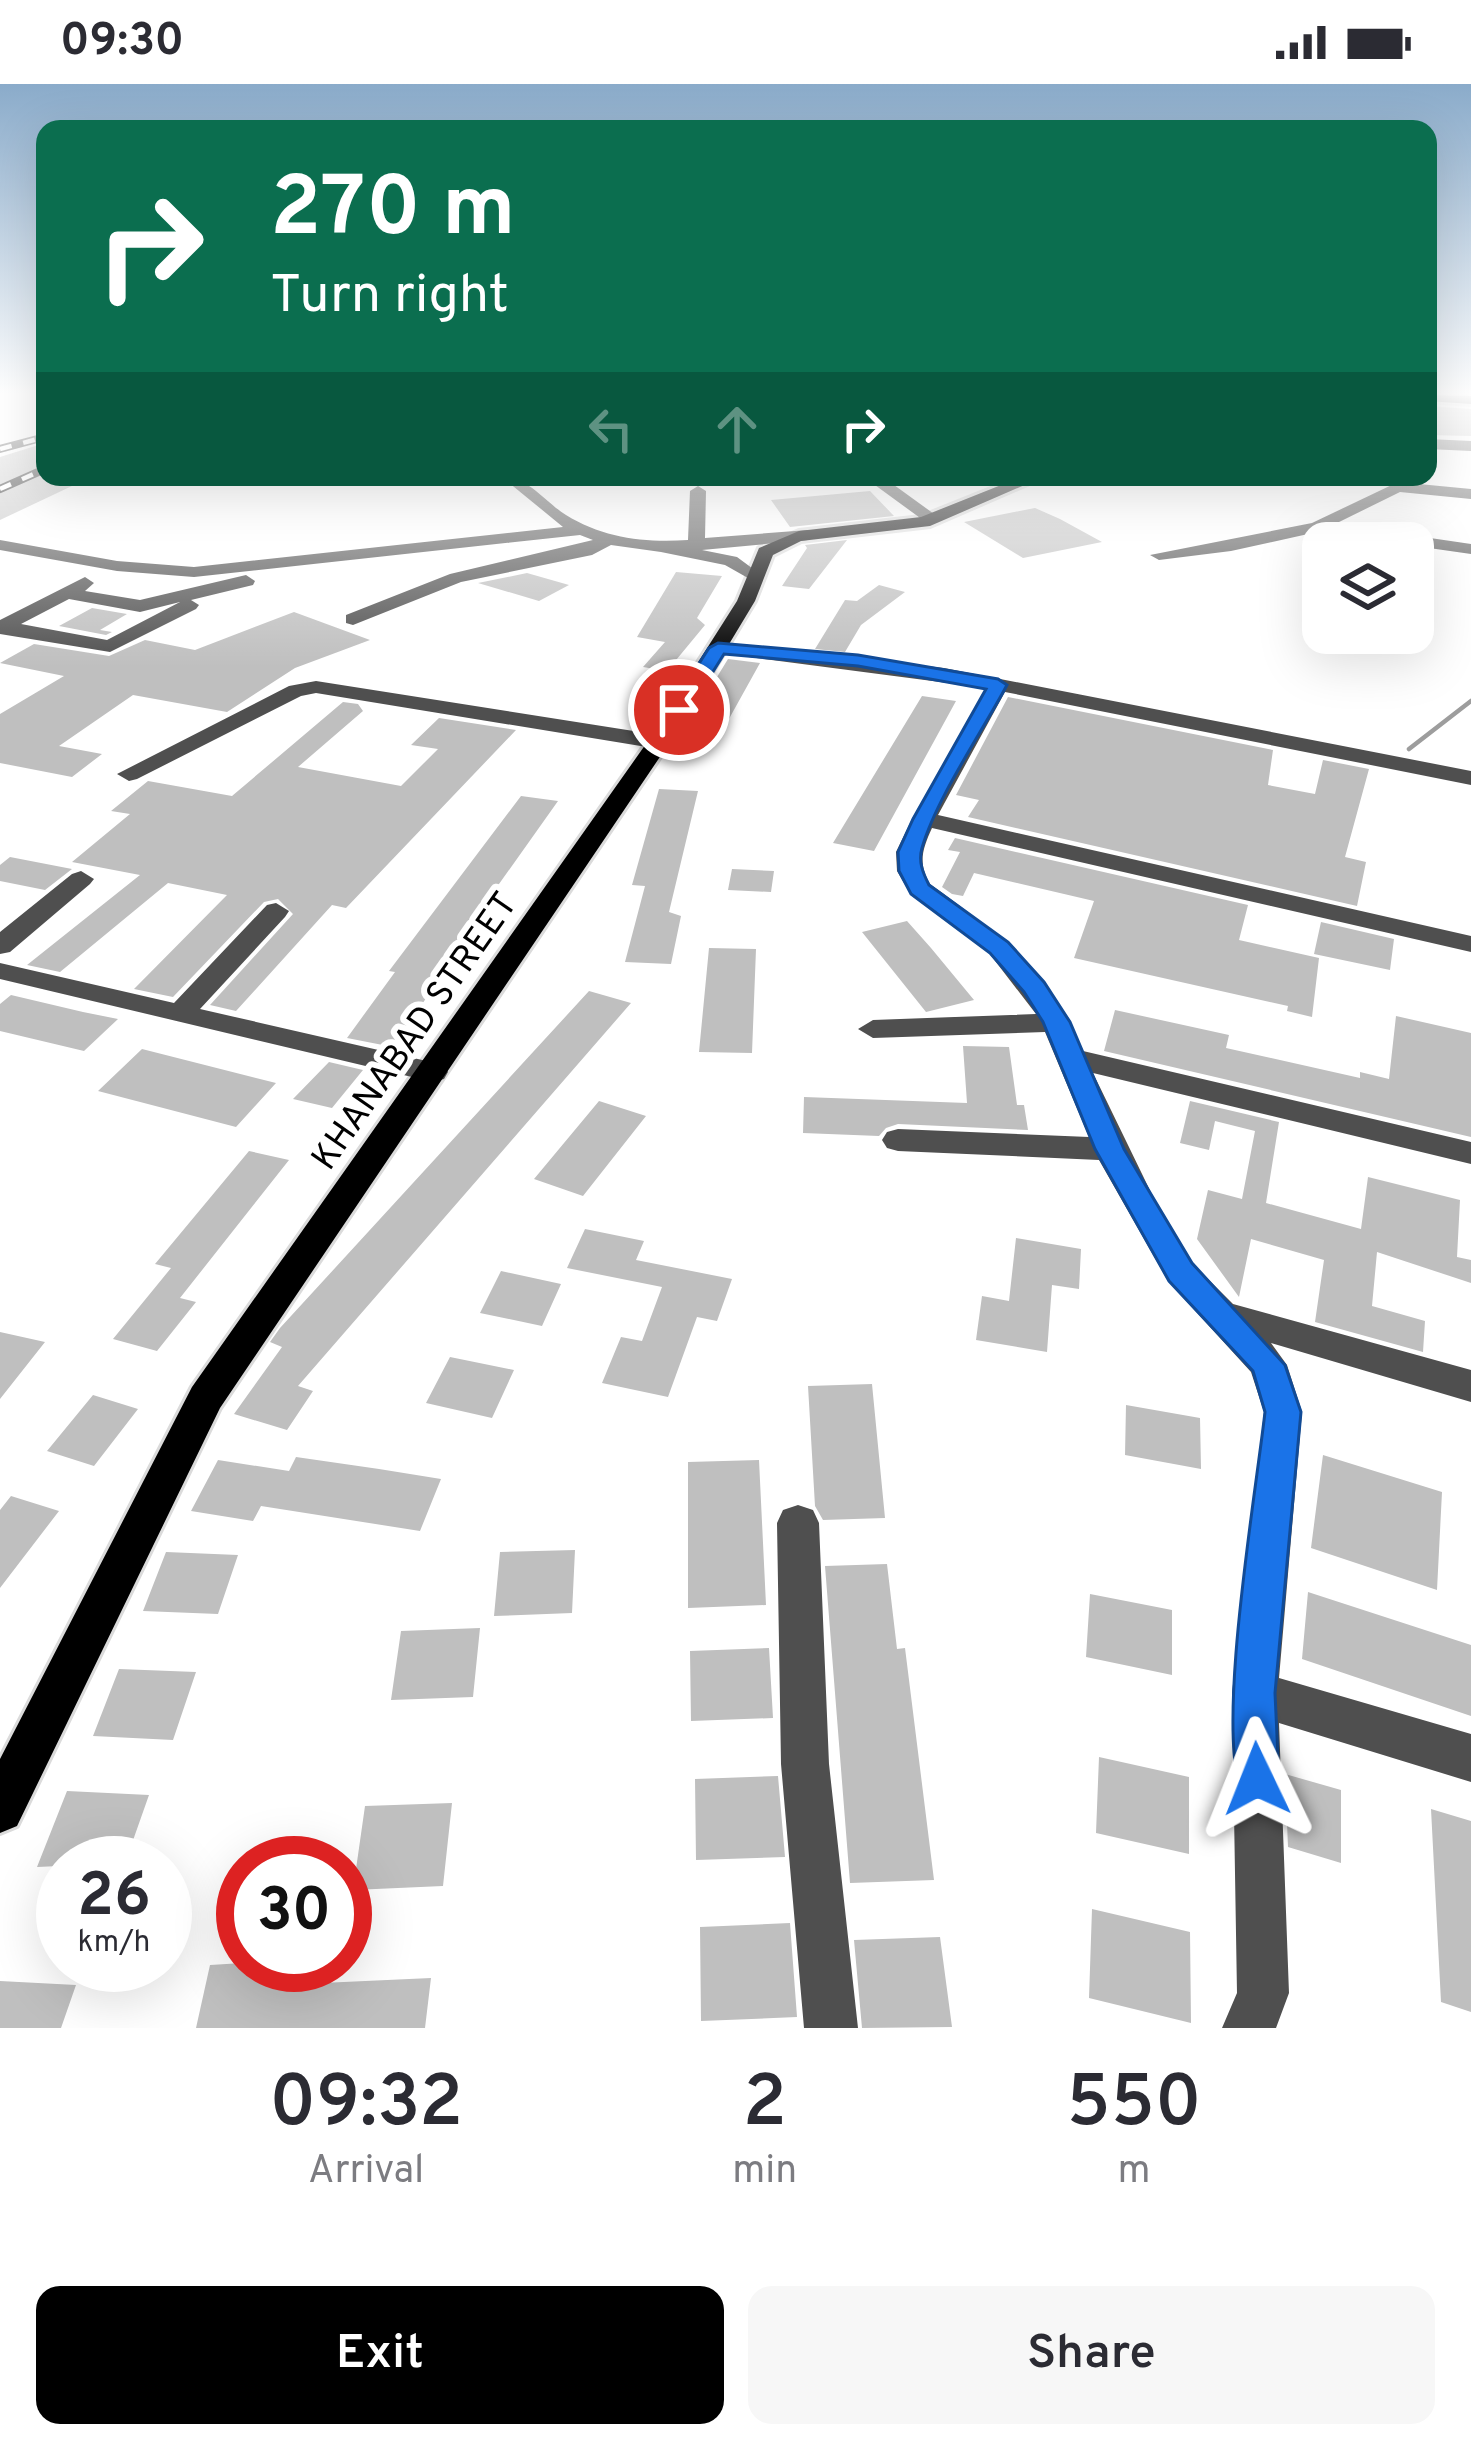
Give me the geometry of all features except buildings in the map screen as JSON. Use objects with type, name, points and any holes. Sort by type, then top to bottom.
[{"type":"main road","name":"KHANABAD STREET","points":[[0,1809],[206,1398],[659,742],[718,648],[772,546],[808,535],[933,520],[1014,486]]},
{"type":"street","points":[[520,486],[577,531],[605,541],[730,561],[755,577]]},
{"type":"street","points":[[885,486],[933,520]]},
{"type":"street","points":[[1327,522],[1398,487],[1471,494]]},
{"type":"street","points":[[695,546],[698,491]]},
{"type":"street","points":[[1160,555],[1302,530]]},
{"type":"street","points":[[0,545],[117,566],[194,572],[577,531]]},
{"type":"street","points":[[661,547],[808,535]]},
{"type":"street","points":[[353,620],[457,578],[586,551],[605,541]]},
{"type":"street","points":[[1434,544],[1471,549]]},
{"type":"street","points":[[67,593],[140,606],[211,591],[298,564]]},
{"type":"street","points":[[2,628],[117,566]]},
{"type":"street","points":[[2,628],[94,644],[123,643],[211,591]]},
{"type":"street","points":[[94,644],[161,603]]},
{"type":"street","points":[[718,648],[858,661],[998,685],[1471,778]]},
{"type":"street","points":[[998,685],[924,819],[909,852],[910,871],[920,889],[999,947],[1035,988],[1056,1022],[1110,1149],[1180,1272],[1268,1365],[1283,1412],[1255,1693],[1263,1993],[1249,2028]]},
{"type":"street","points":[[129,774],[296,689],[316,687],[659,742]]},
{"type":"street","points":[[924,819],[1471,944]]},
{"type":"street","points":[[0,946],[81,880]]},
{"type":"street","points":[[181,1012],[276,910]]},
{"type":"street","points":[[0,971],[434,1072]]},
{"type":"street","points":[[873,1029],[1056,1022]]},
{"type":"street","points":[[1072,1058],[1471,1153]]},
{"type":"street","points":[[898,1140],[1110,1149]]},
{"type":"street","points":[[1225,1316],[1471,1386]]},
{"type":"street","points":[[798,1523],[805,1764],[831,2028]]},
{"type":"street","points":[[1255,1693],[1471,1758]]},
{"type":"waterway","points":[[1409,749],[1471,701]]},
{"type":"railway","points":[[0,489],[7,486]]},
{"type":"route","points":[[679,710],[718,648],[858,661],[998,685],[924,819],[909,852],[910,871],[920,889],[999,947],[1035,988],[1056,1022],[1110,1149],[1146,1217],[1180,1272],[1268,1365],[1283,1412],[1255,1693],[1257,1779]]}]
